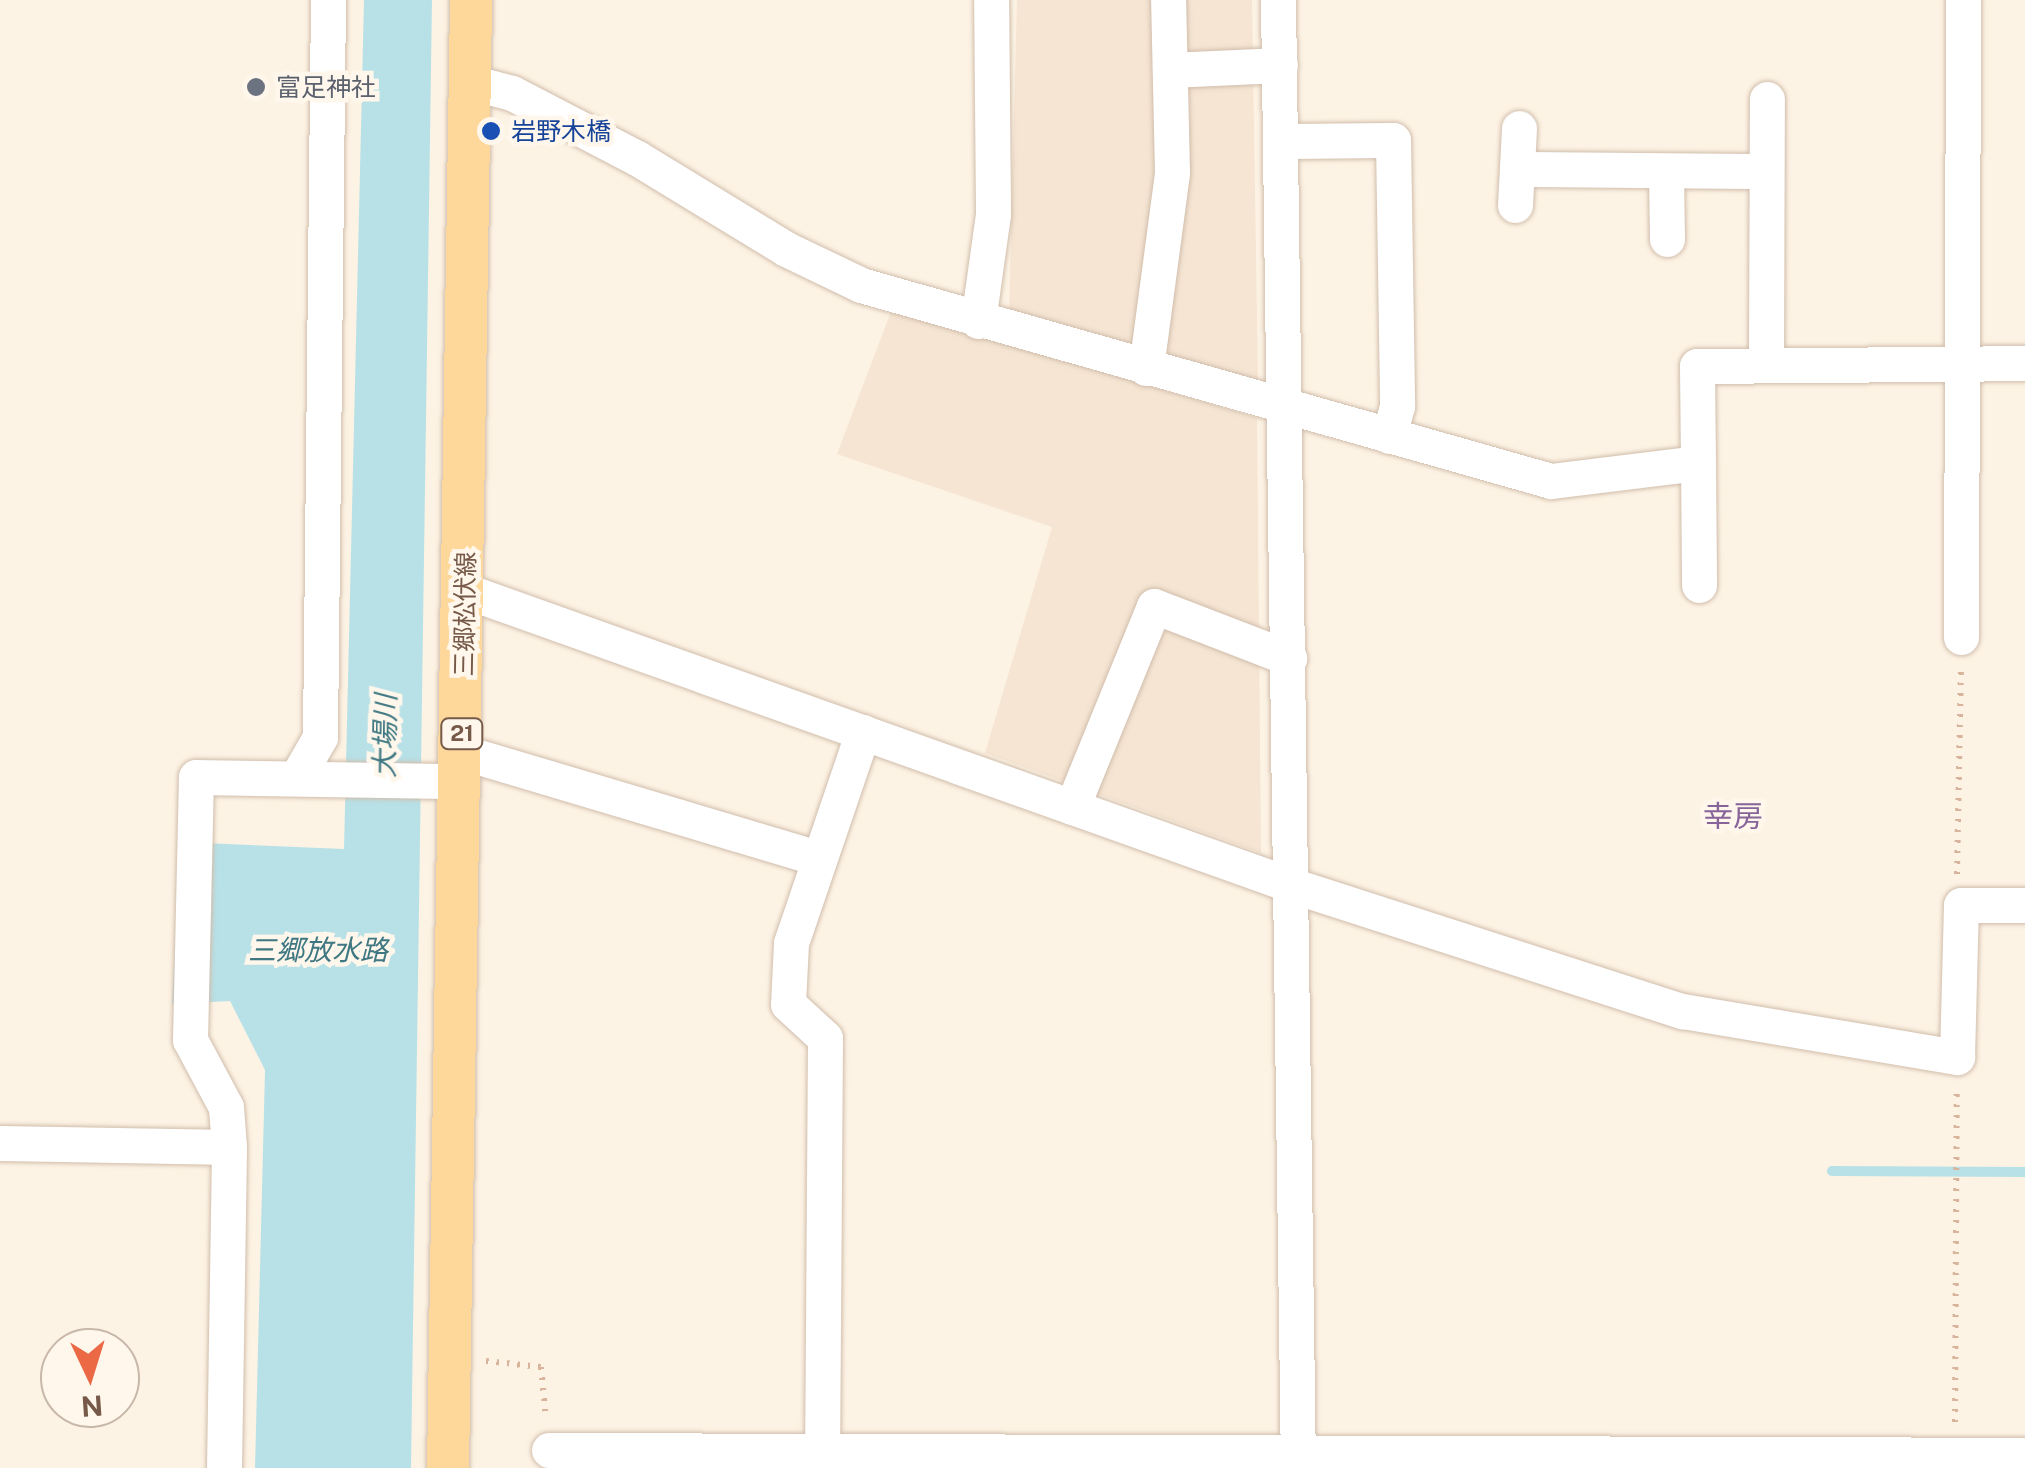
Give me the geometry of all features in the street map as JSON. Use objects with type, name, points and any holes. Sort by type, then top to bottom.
[{"type":"main road","name":"三郷松伏線","points":[[448,1468],[451,771],[466,591],[471,0]]},
{"type":"street","points":[[314,778],[320,737],[328,0]]},
{"type":"street","points":[[978,320],[993,214],[991,0]]},
{"type":"street","points":[[1146,368],[1165,269],[1168,0]]},
{"type":"street","points":[[1278,0],[1298,1459]]},
{"type":"street","points":[[1961,637],[1963,0]]},
{"type":"street","points":[[1170,70],[1280,66]]},
{"type":"street","points":[[470,82],[512,93],[637,158],[846,278],[978,320],[1551,482],[1698,463]]},
{"type":"street","points":[[1766,362],[1762,172],[1767,99]]},
{"type":"street","points":[[1515,205],[1519,128]]},
{"type":"street","points":[[1281,142],[1393,140],[1397,406],[1389,436]]},
{"type":"street","points":[[1517,169],[1666,174],[1762,172]]},
{"type":"street","points":[[1666,174],[1667,240]]},
{"type":"street","points":[[1699,585],[1697,366],[1766,362],[2025,363]]},
{"type":"street","points":[[466,591],[1291,884],[1666,1007],[1957,1057],[1961,905],[2025,905]]},
{"type":"street","points":[[1072,807],[1154,606],[1290,658]]},
{"type":"street","points":[[822,1460],[824,1038],[788,1004],[791,943],[863,732]]},
{"type":"street","points":[[224,1468],[229,1147],[226,1106],[190,1040],[196,776],[314,778],[451,771],[818,858]]},
{"type":"street","points":[[0,1143],[229,1147]]},
{"type":"street","points":[[549,1450],[695,1460],[2025,1455]]},
{"type":"path","points":[[1961,637],[1961,905]]},
{"type":"path","points":[[1955,1455],[1957,1057]]},
{"type":"path","points":[[450,1357],[542,1367],[549,1450]]},
{"type":"shaded area","points":[[1017,0],[1252,0],[1258,381],[1009,315]]},
{"type":"shaded area","points":[[892,309],[1257,418],[1261,853],[985,753],[1052,527],[837,454]]},
{"type":"water","name":"三郷放水路","points":[[364,0],[432,0],[411,1468],[255,1468],[265,1070],[230,1001],[172,1004],[180,842],[344,849]]},
{"type":"waterway","points":[[1832,1171],[2025,1172]]},
{"type":"place","name":"富足神社","points":[[256,87]]},
{"type":"place","name":"岩野木橋","points":[[491,131]]},
{"type":"district","name":"幸房","points":[[1733,816]]},
{"type":"water label","name":"大場川","points":[[385,736]]}]
